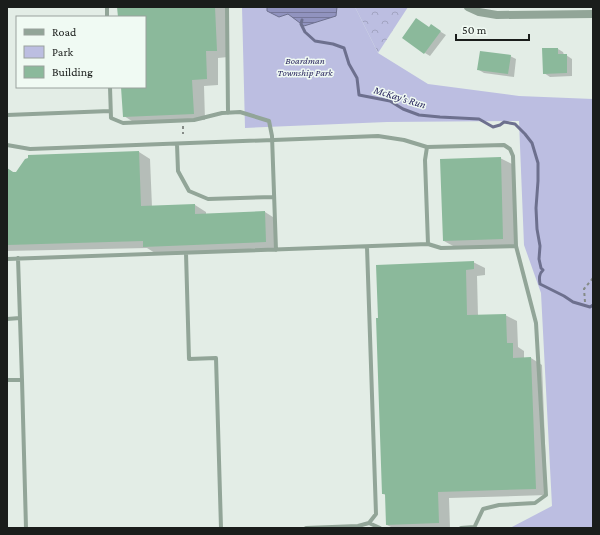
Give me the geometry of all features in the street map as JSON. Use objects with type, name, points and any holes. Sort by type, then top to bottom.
[{"type":"street","points":[[468,7],[479,12],[497,15],[593,14]]},
{"type":"lane","points":[[227,7],[228,113]]},
{"type":"lane","points":[[110,88],[111,118],[123,123],[194,120],[240,112],[269,121],[272,140],[276,250]]},
{"type":"lane","points":[[7,115],[110,110]]},
{"type":"lane","points":[[7,146],[30,149],[378,136],[404,140],[427,147],[504,145],[510,149],[513,156],[516,246],[536,323],[546,495],[535,503],[500,505],[483,509],[474,528],[461,528]]},
{"type":"lane","points":[[177,144],[178,171],[189,191],[208,200],[274,197]]},
{"type":"lane","points":[[427,147],[425,160],[428,244]]},
{"type":"lane","points":[[7,259],[428,244],[441,248],[516,246]]},
{"type":"lane","points":[[306,528],[358,526],[369,523],[376,514],[367,247]]},
{"type":"lane","points":[[186,253],[190,359],[216,358],[221,528]]},
{"type":"lane","points":[[18,258],[26,528]]},
{"type":"lane","points":[[7,319],[20,318]]},
{"type":"lane","points":[[7,380],[22,380]]},
{"type":"lane","points":[[369,523],[380,528]]},
{"type":"path","points":[[183,125],[183,134]]},
{"type":"path","points":[[585,302],[584,289],[593,278]]},
{"type":"green space","name":"Boardman Township Park","points":[[242,7],[355,7],[378,53],[428,84],[519,96],[593,99],[593,528],[510,528],[552,506],[541,293],[524,245],[519,121],[387,122],[245,128]]},
{"type":"green space","points":[[355,7],[408,7],[378,53]]},
{"type":"shaded area","points":[[267,7],[337,7],[336,16],[304,26],[288,14],[279,17],[267,11]]},
{"type":"building","points":[[117,7],[215,7],[217,51],[206,51],[207,79],[192,80],[194,114],[123,117],[121,88],[146,88],[146,16],[118,16]]},
{"type":"building","points":[[416,18],[429,27],[431,24],[441,31],[424,54],[402,38]]},
{"type":"building","points":[[542,48],[558,48],[558,54],[567,54],[567,73],[543,74]]},
{"type":"building","points":[[480,51],[511,55],[508,74],[477,70]]},
{"type":"building","points":[[139,151],[141,206],[195,204],[195,214],[265,211],[266,242],[143,247],[143,241],[7,245],[7,168],[13,172],[16,172],[25,159],[28,158],[28,155]]},
{"type":"building","points":[[501,157],[503,239],[443,241],[440,159]]},
{"type":"building","points":[[474,261],[474,269],[466,270],[467,315],[506,314],[507,343],[513,343],[513,358],[531,357],[536,489],[438,492],[439,523],[386,525],[385,494],[382,494],[376,318],[378,318],[376,265]]},
{"type":"waterway","name":"McKay's Run","points":[[302,20],[301,24],[305,32],[315,41],[333,44],[344,48],[349,64],[357,78],[359,95],[390,101],[403,109],[419,115],[479,119],[493,127],[504,122],[515,124],[532,143],[538,163],[536,208],[537,229],[540,246],[539,259],[543,270],[539,280],[540,284],[573,302],[590,307],[593,305]]}]
